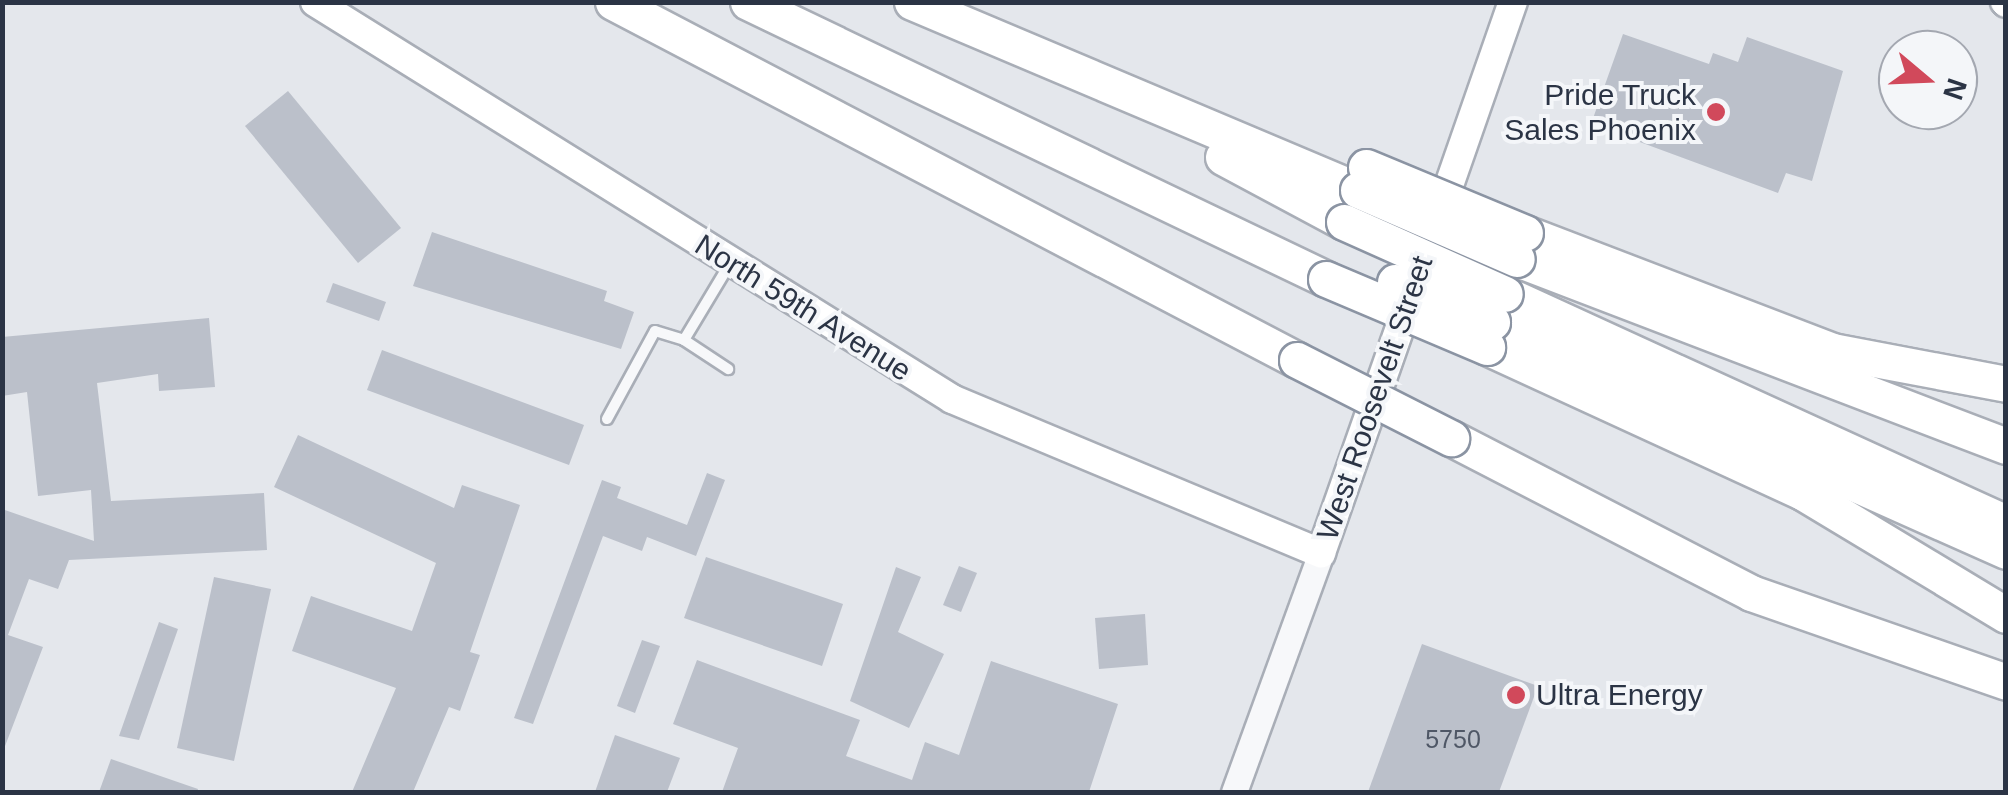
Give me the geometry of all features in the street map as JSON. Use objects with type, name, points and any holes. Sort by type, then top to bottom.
[{"type":"highway","points":[[613,2],[1751,593],[2006,682]]},
{"type":"highway","points":[[748,2],[1330,268],[1494,321],[2006,523]]},
{"type":"highway","points":[[912,2],[1068,74],[1356,193],[1832,351],[2006,384]]},
{"type":"highway","points":[[1068,74],[1356,193],[1494,321],[1804,492],[2006,615]]},
{"type":"highway","points":[[1521,246],[2006,446]]},
{"type":"highway","points":[[1494,321],[2006,551]]},
{"type":"main road","name":"North 59th Avenue","points":[[315,2],[729,264],[952,399],[1321,553]]},
{"type":"main road","name":"West Roosevelt Street","points":[[1321,553],[1513,2]]},
{"type":"street","name":"West Roosevelt Street","points":[[1234,792],[1321,553]]},
{"type":"lane","points":[[684,340],[729,264]]},
{"type":"lane","points":[[607,419],[655,331],[684,340],[728,368]]},
{"type":"building","name":"Pride Truck Sales Phoenix","points":[[1623,34],[1709,64],[1713,53],[1738,62],[1747,37],[1843,71],[1812,181],[1786,173],[1778,193],[1591,124]]},
{"type":"building","points":[[288,91],[401,228],[358,263],[245,126]]},
{"type":"building","points":[[432,232],[607,291],[604,301],[634,312],[621,349],[413,286]]},
{"type":"building","points":[[333,283],[386,302],[379,321],[326,302]]},
{"type":"building","points":[[209,318],[215,387],[159,391],[158,374],[97,383],[111,501],[264,493],[267,550],[69,560],[58,589],[29,579],[8,635],[43,647],[2,754],[2,509],[94,541],[91,490],[38,496],[27,392],[2,396],[2,337]]},
{"type":"building","points":[[382,350],[584,425],[569,465],[367,390]]},
{"type":"building","points":[[298,435],[454,508],[462,485],[520,505],[470,652],[480,655],[460,711],[449,707],[413,792],[352,792],[396,688],[292,651],[311,596],[412,631],[436,563],[274,487]]},
{"type":"building","points":[[707,473],[725,480],[696,556],[647,537],[642,551],[603,536],[533,724],[514,718],[602,480],[621,487],[617,498],[687,525]]},
{"type":"building","points":[[706,557],[843,604],[822,666],[684,618]]},
{"type":"building","points":[[959,566],[977,573],[961,612],[943,605]]},
{"type":"building","points":[[896,567],[921,577],[898,632],[944,654],[909,728],[850,701]]},
{"type":"building","points":[[214,577],[271,589],[234,761],[177,748]]},
{"type":"building","points":[[1145,614],[1148,665],[1099,669],[1095,618]]},
{"type":"building","points":[[159,622],[178,629],[139,740],[119,736]]},
{"type":"building","points":[[642,640],[660,646],[635,713],[617,706]]},
{"type":"building","points":[[1422,644],[1538,686],[1499,792],[1368,792]]},
{"type":"building","points":[[697,660],[860,720],[846,756],[912,780],[925,742],[959,755],[991,661],[1118,704],[1089,792],[722,792],[738,748],[673,724]]},
{"type":"building","points":[[615,735],[680,758],[667,792],[595,792]]},
{"type":"building","points":[[111,759],[198,789],[197,792],[99,792]]},
{"type":"place","name":"Pride Truck Sales Phoenix","points":[[1716,112]]},
{"type":"place","name":"Ultra Energy","points":[[1516,695]]}]
